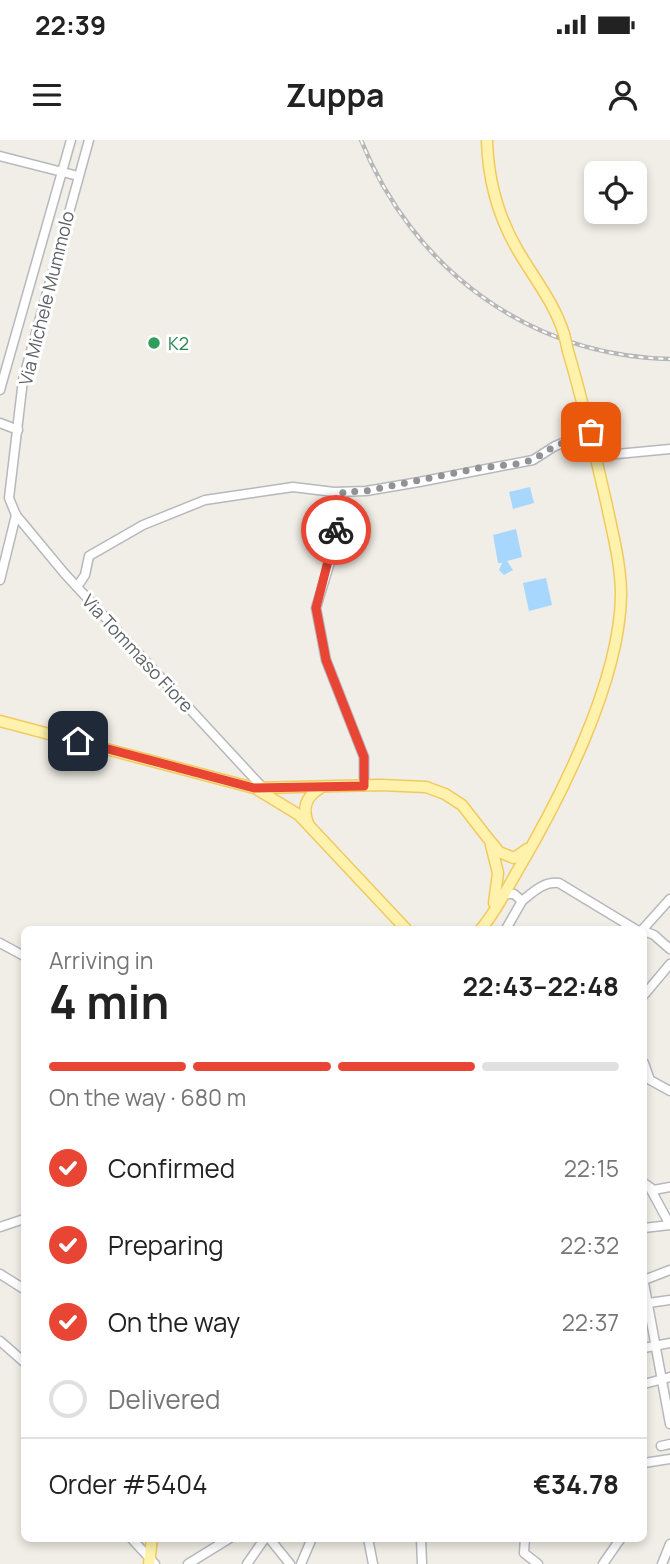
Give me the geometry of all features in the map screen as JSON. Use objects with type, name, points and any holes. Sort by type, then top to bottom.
[{"type":"main road","points":[[484,926],[570,776],[619,626],[621,593],[618,555],[591,432],[564,334],[554,308],[503,222],[492,182],[487,140]]},
{"type":"main road","points":[[1,721],[259,788],[426,787],[445,794],[462,805],[499,852],[514,858],[535,841]]},
{"type":"main road","points":[[259,788],[310,826],[403,926]]},
{"type":"main road","points":[[310,826],[306,805],[308,797],[320,788]]},
{"type":"main road","points":[[490,841],[498,873],[492,914]]},
{"type":"main road","points":[[151,1562],[152,1542]]},
{"type":"street","name":"Via Michele Mummolo","points":[[0,390],[71,140]]},
{"type":"street","name":"Via Michele Mummolo","points":[[0,580],[16,515],[9,498],[23,380],[89,140]]},
{"type":"street","points":[[0,156],[78,176]]},
{"type":"street","points":[[0,423],[18,430]]},
{"type":"street","points":[[77,587],[85,575],[89,556],[144,525],[205,499],[293,487],[343,492],[366,491],[533,460],[555,446],[591,432]]},
{"type":"street","points":[[596,456],[670,449]]},
{"type":"street","points":[[343,492],[330,562],[316,608],[326,660],[364,757],[364,786]]},
{"type":"street","name":"Via Tommaso Fiore","points":[[16,515],[77,587],[259,788]]},
{"type":"street","points":[[515,925],[522,901],[538,888],[551,882],[559,883],[630,926]]},
{"type":"street","points":[[504,894],[514,894],[522,901]]},
{"type":"street","points":[[647,926],[670,899]]},
{"type":"street","points":[[647,932],[670,949]]},
{"type":"street","points":[[0,943],[21,954]]},
{"type":"street","points":[[647,991],[670,964]]},
{"type":"street","points":[[647,1072],[650,1080],[670,1091]]},
{"type":"street","points":[[647,1084],[650,1080]]},
{"type":"street","points":[[647,1186],[670,1187]]},
{"type":"street","points":[[647,1186],[670,1225],[647,1228]]},
{"type":"street","points":[[0,1227],[21,1220]]},
{"type":"street","points":[[647,1280],[670,1270]]},
{"type":"street","points":[[0,1274],[21,1287]]},
{"type":"street","points":[[647,1298],[660,1379],[668,1399],[670,1424]]},
{"type":"street","points":[[648,1303],[670,1300]]},
{"type":"street","points":[[0,1341],[21,1359]]},
{"type":"street","points":[[647,1347],[670,1343]]},
{"type":"street","points":[[647,1383],[670,1377]]},
{"type":"street","points":[[647,1463],[670,1459]]},
{"type":"street","points":[[134,1542],[151,1562]]},
{"type":"street","points":[[194,1563],[224,1542]]},
{"type":"street","points":[[247,1564],[264,1542]]},
{"type":"street","points":[[271,1542],[290,1564]]},
{"type":"street","points":[[301,1564],[310,1542]]},
{"type":"street","points":[[369,1542],[373,1564]]},
{"type":"street","points":[[421,1542],[422,1564]]},
{"type":"street","points":[[525,1542],[524,1553],[536,1563]]},
{"type":"street","points":[[603,1564],[618,1542]]},
{"type":"street","points":[[662,1564],[670,1544]]},
{"type":"water","points":[[530,487],[534,503],[513,509],[509,492]]},
{"type":"water","points":[[516,529],[522,557],[507,561],[513,570],[504,575],[499,570],[502,563],[498,563],[493,535]]},
{"type":"water","points":[[546,578],[552,605],[529,611],[523,583]]},
{"type":"railway","points":[[361,140],[383,186],[411,228],[444,265],[482,297],[524,322],[570,342],[618,354],[670,359]]},
{"type":"way so far","points":[[336,530],[343,492],[366,491],[533,460],[555,446],[591,432]]},
{"type":"place","name":"K2","points":[[154,343]]},
{"type":"route","points":[[78,741],[254,788],[364,786],[364,757],[326,660],[316,608],[330,562],[336,530]]}]
